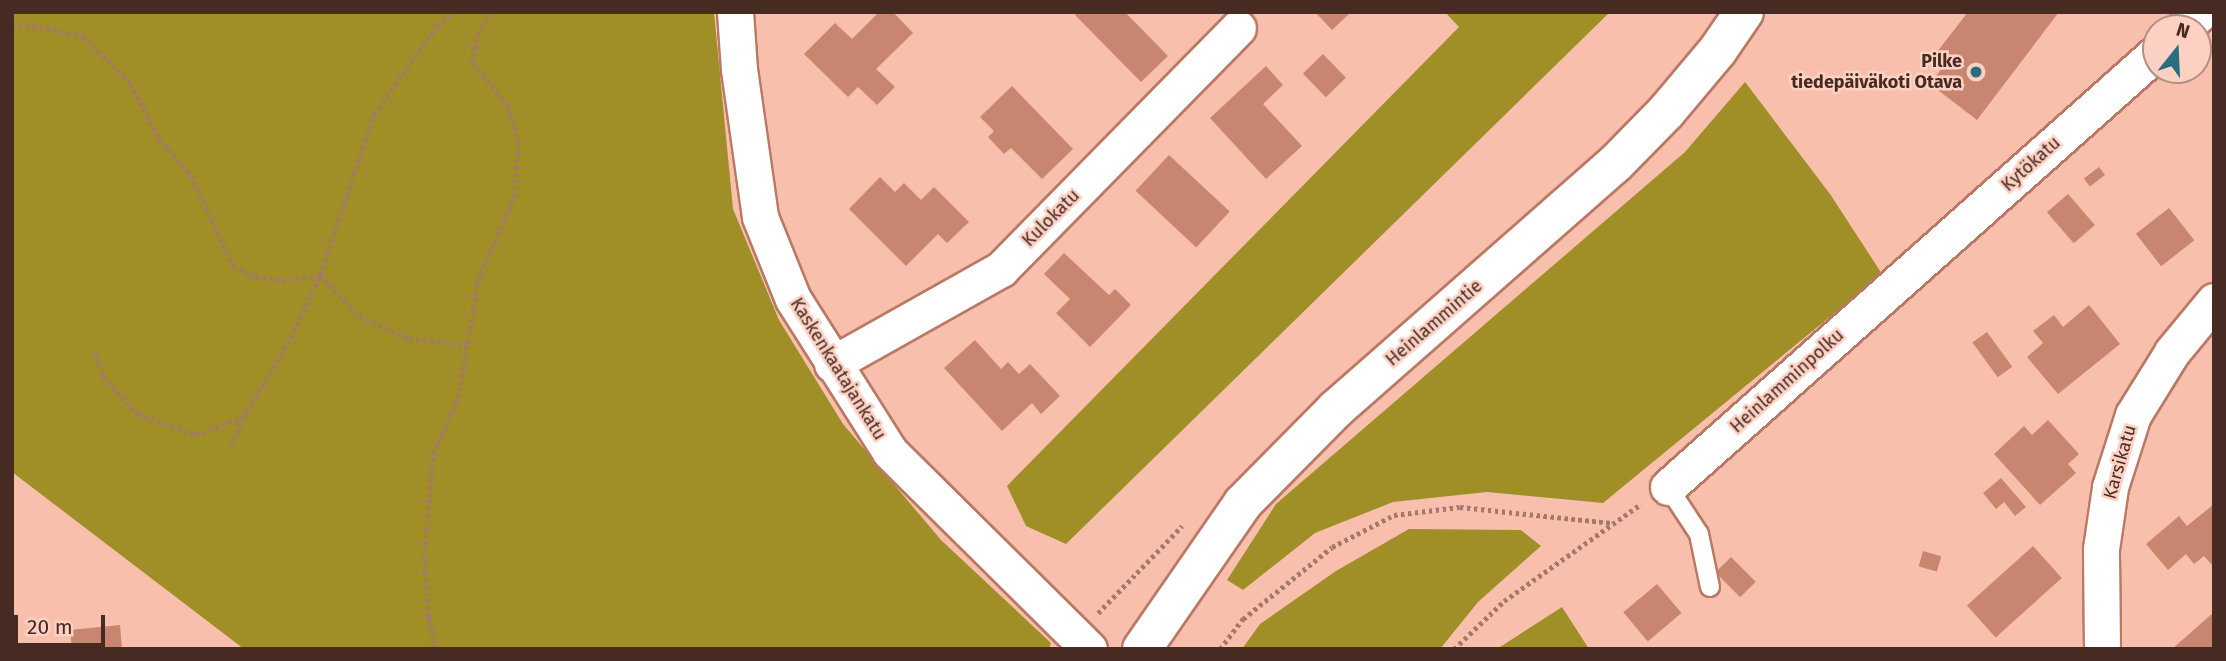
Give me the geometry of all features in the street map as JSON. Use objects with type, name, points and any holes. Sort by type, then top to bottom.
[{"type":"street","name":"Kaskenkaatajankatu","points":[[735,12],[739,69],[760,217],[793,299],[890,452],[1089,649]]},
{"type":"street","name":"Heinlammintie","points":[[1142,649],[1243,503],[1336,409],[1615,164],[1666,113],[1718,50],[1744,12]]},
{"type":"street","name":"Kulokatu","points":[[832,364],[1001,269],[1238,28]]},
{"type":"street","name":"Kytökatu","points":[[1906,276],[2142,65]]},
{"type":"street","name":"Heinlamminpolku","points":[[1668,487],[1906,276]]},
{"type":"street","name":"Karsikatu","points":[[2102,649],[2101,549],[2110,487],[2133,415],[2172,352],[2214,301]]},
{"type":"lane","points":[[1668,487],[1699,534],[1710,587]]},
{"type":"path","points":[[231,446],[244,416],[291,338],[320,275],[374,114],[437,26],[453,12]]},
{"type":"path","points":[[436,649],[428,617],[424,552],[433,454],[458,398],[478,280],[514,197],[518,143],[508,105],[472,63],[477,34],[492,12]]},
{"type":"path","points":[[12,22],[83,36],[131,84],[159,139],[191,175],[233,266],[256,277],[282,280],[320,275]]},
{"type":"path","points":[[320,275],[360,316],[409,339],[467,345]]},
{"type":"path","points":[[95,351],[103,377],[138,414],[196,435],[244,416]]},
{"type":"path","points":[[1454,649],[1504,601],[1611,523],[1668,487]]},
{"type":"path","points":[[1220,649],[1243,619],[1332,547],[1394,515],[1460,507],[1611,523]]},
{"type":"shaded area","points":[[12,12],[714,12],[733,209],[779,320],[843,424],[941,540],[1051,643],[1049,649],[244,649],[12,472]]},
{"type":"shaded area","points":[[1445,12],[1610,12],[1066,544],[1026,526],[1007,486],[1459,27]]},
{"type":"shaded area","points":[[1745,82],[1830,194],[1882,274],[1603,503],[1487,492],[1393,502],[1315,533],[1243,590],[1227,580],[1276,504],[1685,152]]},
{"type":"shaded area","points":[[1409,529],[1521,530],[1541,546],[1478,602],[1440,649],[1242,649],[1260,624],[1336,571]]},
{"type":"shaded area","points":[[1562,607],[1589,649],[1497,649]]},
{"type":"building","points":[[879,12],[893,12],[913,33],[876,69],[895,87],[877,105],[858,87],[848,97],[804,54],[835,23],[852,39]]},
{"type":"building","points":[[1077,12],[1125,12],[1168,56],[1141,82],[1075,15]]},
{"type":"building","points":[[1315,12],[1351,12],[1332,30]]},
{"type":"building","name":"Pilke tiedepäiväkoti Otava","points":[[1968,12],[2059,12],[1977,120],[1930,84],[1948,60],[1937,52]]},
{"type":"building","points":[[1323,54],[1346,78],[1326,97],[1303,73]]},
{"type":"building","points":[[1266,66],[1283,85],[1263,104],[1302,146],[1266,179],[1210,118]]},
{"type":"building","points":[[1012,86],[1073,149],[1042,179],[1011,148],[1004,154],[988,137],[994,131],[980,117]]},
{"type":"building","points":[[1169,155],[1230,212],[1196,247],[1136,191]]},
{"type":"building","points":[[2099,167],[2105,175],[2090,186],[2084,178]]},
{"type":"building","points":[[880,177],[895,192],[904,183],[921,200],[934,187],[969,222],[947,243],[938,234],[906,266],[849,209]]},
{"type":"building","points":[[2068,194],[2095,225],[2074,243],[2047,212]]},
{"type":"building","points":[[2169,208],[2194,240],[2161,266],[2136,234]]},
{"type":"building","points":[[1064,253],[1109,295],[1115,289],[1131,305],[1090,347],[1056,313],[1070,299],[1044,274]]},
{"type":"building","points":[[2089,305],[2120,344],[2058,394],[2027,357],[2043,343],[2033,331],[2054,315],[2063,327]]},
{"type":"building","points":[[1987,332],[2012,367],[1998,377],[1972,343]]},
{"type":"building","points":[[975,340],[1001,369],[1008,362],[1019,374],[1030,364],[1060,396],[1041,414],[1032,403],[1002,431],[944,368]]},
{"type":"building","points":[[2048,420],[2079,454],[2068,464],[2076,473],[2040,505],[1994,454],[2024,426],[2032,435]]},
{"type":"building","points":[[2001,478],[2026,507],[2015,516],[2004,502],[1996,509],[1983,493]]},
{"type":"building","points":[[2214,504],[2214,563],[2212,565],[2204,556],[2194,564],[2186,554],[2168,570],[2146,544],[2179,516],[2187,526]]},
{"type":"building","points":[[2033,546],[2062,578],[1996,638],[1967,606]]},
{"type":"building","points":[[1923,551],[1941,556],[1937,572],[1919,566]]},
{"type":"building","points":[[1731,557],[1756,582],[1740,597],[1715,573]]},
{"type":"building","points":[[1657,584],[1681,613],[1648,641],[1623,612]]},
{"type":"building","points":[[2214,612],[2214,649],[2172,649]]},
{"type":"building","points":[[120,625],[122,649],[72,649],[70,630]]},
{"type":"place","name":"Pilke tiedepäiväkoti Otava","points":[[1976,72]]}]
